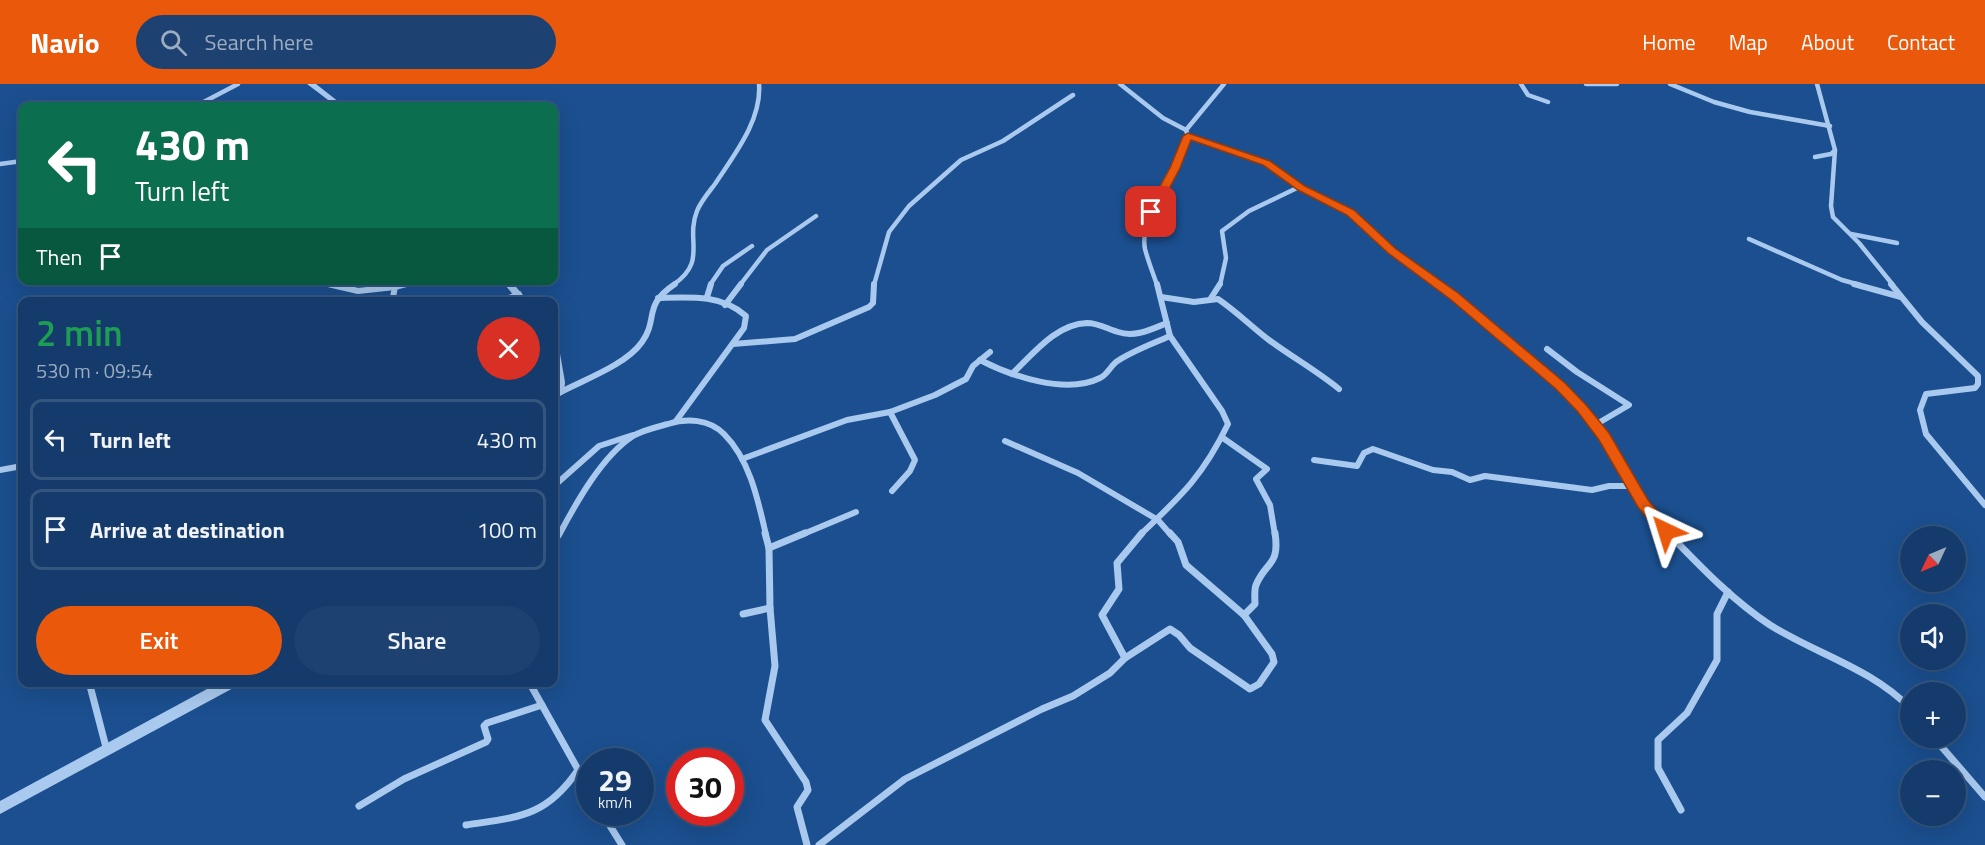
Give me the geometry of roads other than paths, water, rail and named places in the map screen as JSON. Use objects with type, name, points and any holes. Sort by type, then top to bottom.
[{"type":"street","points":[[204,102],[238,84]]},
{"type":"street","points":[[311,84],[335,102]]},
{"type":"street","points":[[558,388],[627,356],[639,347],[646,334],[650,316],[658,298],[683,279],[693,265],[694,219],[698,209],[748,131],[759,102],[759,84]]},
{"type":"street","points":[[1120,84],[1163,118],[1187,133],[1258,159],[1281,172],[1299,187],[1357,217],[1392,251],[1454,296],[1553,380],[1595,425],[1653,518],[1728,592],[1772,625],[1891,689],[1900,698]]},
{"type":"street","points":[[1125,658],[1103,620],[1102,611],[1119,589],[1120,582],[1116,569],[1120,557],[1190,487],[1223,438],[1228,424],[1222,411],[1170,336],[1161,297],[1148,260],[1145,231],[1151,212],[1175,168],[1187,133],[1224,84]]},
{"type":"street","points":[[1521,84],[1528,94],[1548,102]]},
{"type":"street","points":[[1586,84],[1617,84]]},
{"type":"street","points":[[1670,84],[1714,102],[1750,112],[1830,126]]},
{"type":"street","points":[[1817,84],[1835,150],[1831,211],[1833,217],[1851,234],[1883,271],[1902,298],[1942,343],[1978,376],[1979,380],[1975,388],[1926,394],[1920,403],[1920,410],[1926,434],[1985,505]]},
{"type":"street","points":[[733,344],[795,339],[869,307],[873,303],[874,281],[889,232],[909,206],[963,158],[1003,141],[1073,95]]},
{"type":"street","points":[[1815,157],[1831,154],[1835,150]]},
{"type":"street","points":[[0,165],[18,162]]},
{"type":"street","points":[[1211,298],[1220,285],[1226,258],[1222,231],[1249,211],[1299,187]]},
{"type":"street","points":[[725,305],[767,250],[816,216]]},
{"type":"street","points":[[1851,234],[1897,243]]},
{"type":"street","points":[[1749,239],[1842,280],[1902,298]]},
{"type":"street","points":[[706,297],[710,284],[723,267],[752,246]]},
{"type":"street","points":[[334,285],[358,291],[401,285]]},
{"type":"street","points":[[510,285],[521,297]]},
{"type":"street","points":[[393,297],[395,287]]},
{"type":"street","points":[[658,298],[706,297],[737,308],[746,316],[744,328],[676,421]]},
{"type":"street","points":[[1161,297],[1199,303],[1211,298],[1218,299],[1243,316],[1269,340],[1316,370],[1339,389]]},
{"type":"street","points":[[1012,374],[1057,334],[1074,325],[1088,323],[1105,326],[1123,334],[1137,334],[1167,322]]},
{"type":"street","points":[[980,360],[999,371],[1069,384],[1091,381],[1106,374],[1114,363],[1170,336]]},
{"type":"street","points":[[1547,349],[1577,372],[1629,405],[1595,425]]},
{"type":"street","points":[[742,459],[847,420],[890,412],[921,401],[961,381],[990,352]]},
{"type":"street","points":[[890,412],[915,460],[910,471],[892,491]]},
{"type":"street","points":[[558,482],[599,446],[676,421],[686,419],[714,425],[725,434],[742,459],[756,489],[769,548],[770,608],[775,651],[774,676],[765,720],[806,782],[808,790],[797,807],[797,813],[807,845]]},
{"type":"street","points":[[558,536],[575,504],[594,479],[634,435]]},
{"type":"street","points":[[1223,438],[1267,469],[1256,479],[1270,505],[1277,547],[1275,558],[1255,586],[1255,604],[1245,615]]},
{"type":"street","points":[[819,845],[905,778],[1072,696],[1110,673],[1125,658],[1170,629],[1179,635],[1190,648],[1247,688],[1253,688],[1267,674],[1274,658],[1245,615],[1186,565],[1178,542],[1158,520],[1078,473],[1005,441]]},
{"type":"street","points":[[1314,460],[1357,466],[1364,453],[1373,449],[1436,470],[1452,472],[1470,480],[1485,476],[1592,490],[1609,486],[1633,486]]},
{"type":"street","points":[[0,470],[18,467]]},
{"type":"street","points":[[769,548],[856,512]]},
{"type":"street","points":[[1682,810],[1658,768],[1658,740],[1687,713],[1717,660],[1717,614],[1728,592]]},
{"type":"street","points":[[743,615],[770,608]]},
{"type":"street","points":[[90,687],[107,751]]},
{"type":"street","points":[[0,808],[224,687]]},
{"type":"street","points":[[532,687],[576,766]]},
{"type":"street","points":[[359,806],[404,779],[487,741],[484,726],[487,723],[542,705]]},
{"type":"street","points":[[1943,748],[1985,797]]},
{"type":"street","points":[[466,825],[506,820],[552,801],[576,773]]},
{"type":"street","points":[[610,826],[622,845]]}]
